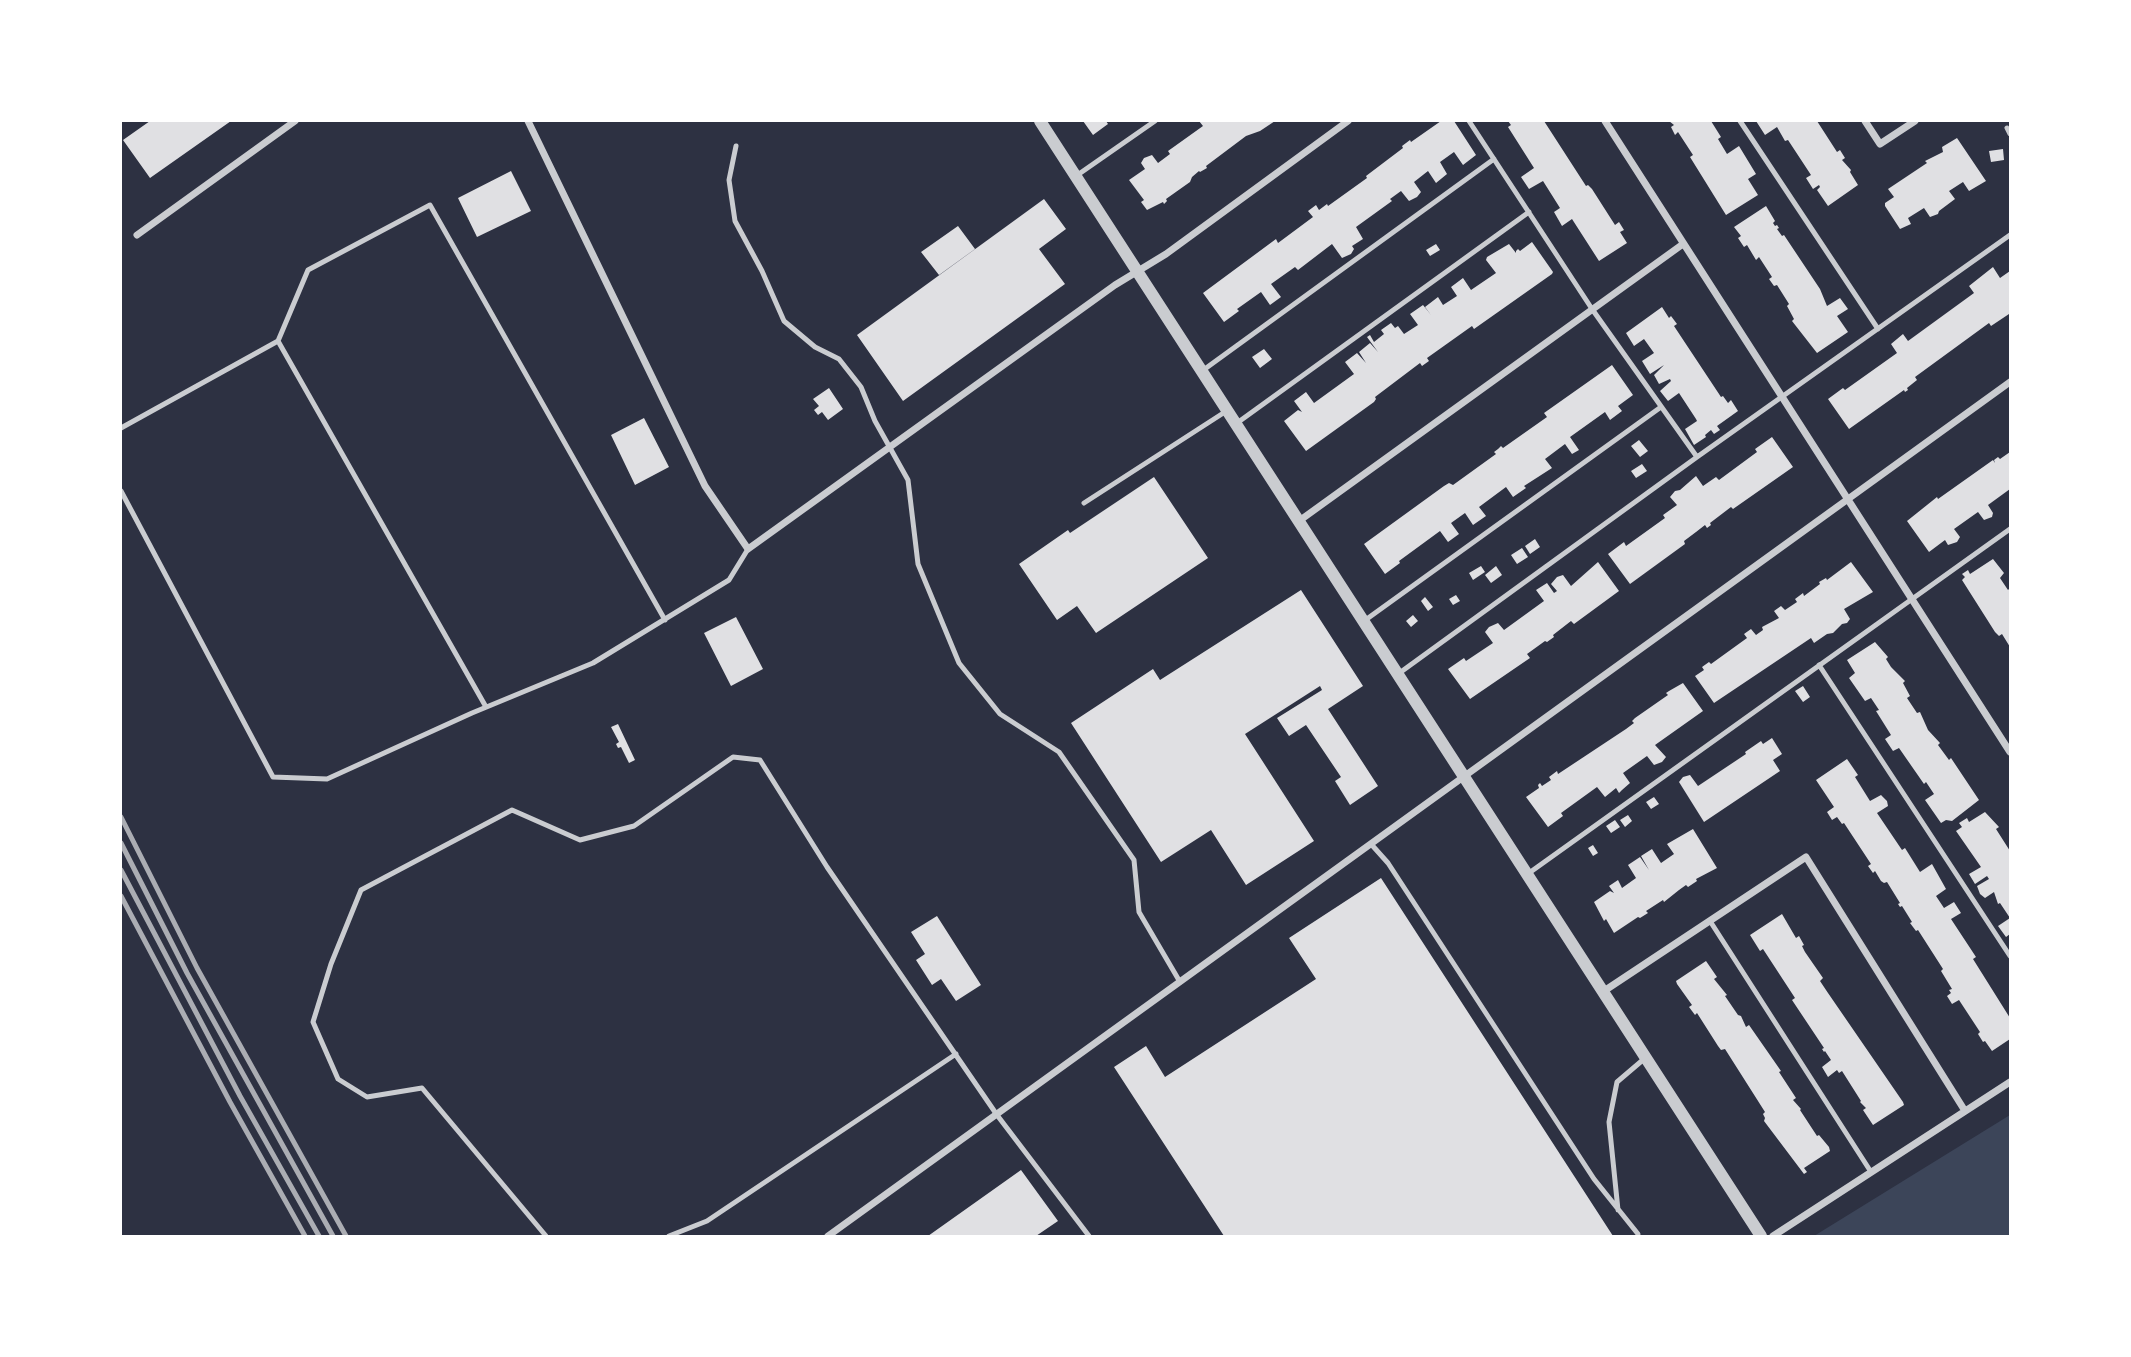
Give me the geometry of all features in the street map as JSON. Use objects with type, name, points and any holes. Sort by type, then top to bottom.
[{"type":"street","points":[[137,235],[295,121]]},
{"type":"street","points":[[528,121],[705,486],[748,549],[1115,285],[1166,254],[1348,121]]},
{"type":"street","points":[[1040,121],[1761,1236]]},
{"type":"street","points":[[1605,121],[2010,752]]},
{"type":"street","points":[[1865,121],[1880,144],[1915,121]]},
{"type":"street","points":[[1299,521],[1683,244]]},
{"type":"street","points":[[828,1236],[2010,382]]},
{"type":"street","points":[[1604,991],[1805,857],[1965,1111]]},
{"type":"street","points":[[1773,1236],[2010,1082]]},
{"type":"lane","points":[[1076,176],[1155,121]]},
{"type":"lane","points":[[1469,121],[1592,309],[1698,457]]},
{"type":"lane","points":[[1740,121],[1878,329]]},
{"type":"lane","points":[[736,146],[729,180],[735,221],[762,271],[784,321],[815,347],[839,359],[862,387],[874,421],[908,480],[918,564],[959,663],[1000,714],[1059,752],[1134,860],[1139,912],[1180,982]]},
{"type":"lane","points":[[1202,371],[1494,159]]},
{"type":"lane","points":[[121,428],[278,341],[308,270],[430,205],[665,620]]},
{"type":"lane","points":[[1237,423],[1529,212]]},
{"type":"lane","points":[[1398,674],[2010,235]]},
{"type":"lane","points":[[278,341],[486,707]]},
{"type":"lane","points":[[1364,621],[1661,407]]},
{"type":"lane","points":[[1084,503],[1228,410]]},
{"type":"lane","points":[[121,491],[273,776],[327,779],[486,707],[593,663],[729,580],[748,549]]},
{"type":"lane","points":[[1528,874],[2010,530]]},
{"type":"lane","points":[[1819,665],[2010,956]]},
{"type":"lane","points":[[546,1236],[422,1088],[368,1097],[338,1079],[313,1022],[331,964],[361,890],[512,810],[580,840],[634,826],[733,758],[760,760],[827,867],[997,1115],[1089,1236]]},
{"type":"lane","points":[[1371,844],[1388,863],[1594,1180],[1638,1234]]},
{"type":"lane","points":[[1710,920],[1871,1172]]},
{"type":"lane","points":[[669,1236],[707,1221],[956,1054]]},
{"type":"lane","points":[[1618,1210],[1609,1122],[1617,1082],[1647,1057]]},
{"type":"shaded area","points":[[2010,1115],[2010,1236],[1814,1236]]},
{"type":"building","points":[[150,121],[231,121],[150,178],[123,140]]},
{"type":"building","points":[[1083,121],[1106,121],[1108,124],[1093,135]]},
{"type":"building","points":[[1199,121],[1275,121],[1246,136],[1206,166],[1207,168],[1199,171],[1190,182],[1166,199],[1164,204],[1163,202],[1147,210],[1141,202],[1144,200],[1129,180],[1145,169],[1141,163],[1144,158],[1152,155],[1158,163],[1170,154],[1168,151],[1203,126]]},
{"type":"building","points":[[1441,121],[1454,121],[1476,155],[1463,165],[1454,152],[1440,162],[1447,174],[1436,183],[1428,171],[1414,182],[1421,192],[1417,197],[1409,201],[1401,191],[1390,199],[1392,201],[1356,227],[1363,239],[1352,246],[1354,249],[1351,254],[1342,258],[1332,244],[1298,270],[1295,267],[1271,284],[1281,297],[1270,305],[1261,292],[1224,322],[1203,293],[1276,239],[1278,243],[1313,217],[1308,211],[1316,205],[1319,210],[1327,204],[1328,206],[1367,178],[1366,176],[1403,148],[1402,146]]},
{"type":"building","points":[[1508,121],[1544,121],[1586,186],[1592,189],[1615,225],[1619,222],[1624,230],[1620,232],[1627,243],[1599,261],[1572,219],[1562,226],[1554,212],[1560,208],[1543,181],[1529,189],[1521,177],[1534,168],[1508,127],[1511,125]]},
{"type":"building","points":[[1669,121],[1711,121],[1727,154],[1739,146],[1756,174],[1748,179],[1758,195],[1726,215],[1690,157],[1693,155],[1678,132],[1675,135],[1671,127],[1674,125]]},
{"type":"building","points":[[1756,121],[1817,121],[1837,152],[1840,150],[1845,158],[1842,160],[1851,170],[1858,185],[1828,206],[1817,190],[1819,185],[1813,189],[1806,178],[1811,175],[1777,127],[1765,135]]},
{"type":"building","points":[[1957,138],[1986,181],[1969,191],[1963,182],[1949,191],[1955,199],[1938,214],[1930,217],[1924,208],[1908,218],[1911,224],[1900,229],[1885,206],[1885,203],[1894,197],[1888,189],[1927,163],[1925,161],[1943,152],[1942,147]]},
{"type":"building","points":[[2003,149],[2004,160],[1991,162],[1989,151]]},
{"type":"building","points":[[511,171],[531,211],[477,237],[458,198]]},
{"type":"building","points":[[1044,199],[1066,229],[1039,249],[1065,284],[903,401],[857,335]]},
{"type":"building","points":[[1766,206],[1775,221],[1773,223],[1820,289],[1827,306],[1840,298],[1848,309],[1837,316],[1848,332],[1817,353],[1792,321],[1794,319],[1787,306],[1789,304],[1777,285],[1774,286],[1769,279],[1772,277],[1759,257],[1756,260],[1747,245],[1744,247],[1738,238],[1741,236],[1734,227]]},
{"type":"building","points":[[958,226],[975,249],[939,275],[921,252]]},
{"type":"building","points":[[1532,242],[1552,274],[1474,329],[1472,326],[1427,358],[1429,361],[1422,366],[1420,363],[1375,397],[1374,402],[1306,451],[1284,421],[1298,410],[1302,412],[1294,401],[1306,392],[1314,403],[1354,374],[1345,362],[1357,353],[1366,363],[1359,352],[1370,343],[1378,352],[1367,337],[1370,335],[1374,342],[1384,334],[1381,330],[1391,323],[1395,328],[1398,326],[1404,334],[1418,325],[1410,314],[1423,305],[1431,315],[1425,307],[1438,297],[1443,305],[1457,296],[1451,287],[1463,278],[1471,290],[1496,273],[1486,260],[1487,257],[1509,244],[1516,253],[1518,249],[1520,251]]},
{"type":"building","points":[[1436,244],[1440,250],[1430,256],[1426,250]]},
{"type":"building","points":[[1993,267],[2000,278],[2010,271],[2010,317],[2009,314],[1991,326],[1989,323],[1915,377],[1917,380],[1908,390],[1904,390],[1849,429],[1828,399],[1897,353],[1891,344],[1903,334],[1908,341],[1974,293],[1969,286]]},
{"type":"building","points":[[1662,307],[1677,324],[1674,326],[1721,397],[1728,403],[1731,400],[1738,411],[1717,426],[1720,430],[1714,434],[1711,430],[1694,445],[1685,429],[1697,421],[1696,419],[1679,393],[1668,401],[1660,391],[1670,379],[1659,384],[1654,375],[1664,365],[1650,374],[1642,361],[1654,353],[1644,339],[1634,346],[1626,333]]},
{"type":"building","points":[[1264,349],[1272,359],[1260,368],[1252,357]]},
{"type":"building","points":[[1612,365],[1633,395],[1618,406],[1622,411],[1610,420],[1605,412],[1570,437],[1579,450],[1572,454],[1565,444],[1545,459],[1552,468],[1524,486],[1526,488],[1513,497],[1506,487],[1479,507],[1486,516],[1473,525],[1465,513],[1451,523],[1459,534],[1448,542],[1440,531],[1385,574],[1364,544],[1444,486],[1449,483],[1453,485],[1496,454],[1494,452],[1501,446],[1503,448],[1547,417],[1544,413]]},
{"type":"building","points":[[829,388],[843,409],[828,420],[822,412],[818,415],[814,410],[819,406],[813,399]]},
{"type":"building","points":[[644,418],[669,467],[635,485],[611,435]]},
{"type":"building","points":[[1772,437],[1793,467],[1733,509],[1731,507],[1707,528],[1705,525],[1684,541],[1685,544],[1630,584],[1608,554],[1624,542],[1626,546],[1665,518],[1663,515],[1677,505],[1670,497],[1696,476],[1703,486],[1716,477],[1719,480],[1757,452],[1755,449]]},
{"type":"building","points":[[1639,440],[1648,451],[1640,457],[1631,446]]},
{"type":"building","points":[[2010,452],[2010,489],[1988,505],[1993,513],[1992,517],[1984,520],[1978,512],[1954,529],[1960,537],[1957,542],[1948,545],[1945,540],[1929,552],[1907,521],[1937,497],[1938,499],[1993,460],[1995,463],[1994,460],[1998,457],[2000,459]]},
{"type":"building","points":[[1642,464],[1647,471],[1636,478],[1631,471]]},
{"type":"building","points":[[1154,477],[1208,558],[1096,633],[1077,606],[1057,620],[1019,564]]},
{"type":"building","points":[[1535,539],[1540,547],[1530,554],[1525,546]]},
{"type":"building","points":[[1522,548],[1528,557],[1517,564],[1511,555]]},
{"type":"building","points":[[1993,559],[2004,573],[2000,578],[2008,590],[2010,588],[2010,647],[2002,634],[1999,636],[1995,632],[1962,580],[1965,577],[1962,574],[1968,570],[1970,574]]},
{"type":"building","points":[[1598,562],[1619,591],[1574,624],[1571,621],[1553,635],[1554,637],[1527,654],[1530,658],[1470,699],[1448,669],[1493,643],[1485,632],[1489,627],[1498,623],[1504,630],[1544,601],[1536,590],[1547,583],[1554,593],[1557,591],[1551,584],[1563,575],[1571,586]]},
{"type":"building","points":[[1851,562],[1873,592],[1844,609],[1850,619],[1847,623],[1814,643],[1811,638],[1714,703],[1695,676],[1704,670],[1702,667],[1709,662],[1711,664],[1747,638],[1744,634],[1751,629],[1756,635],[1763,630],[1762,627],[1779,618],[1774,611],[1781,606],[1785,610],[1797,602],[1795,599],[1803,593],[1804,596],[1820,584],[1819,582],[1826,578],[1827,580]]},
{"type":"building","points":[[1481,566],[1485,572],[1473,580],[1469,573]]},
{"type":"building","points":[[1496,566],[1502,575],[1491,583],[1485,575]]},
{"type":"building","points":[[1301,590],[1363,686],[1328,709],[1378,786],[1350,805],[1335,781],[1341,777],[1306,725],[1289,736],[1277,718],[1322,690],[1320,686],[1245,734],[1314,841],[1246,885],[1211,830],[1161,862],[1071,723],[1153,669],[1160,680]]},
{"type":"building","points":[[1456,595],[1460,601],[1453,605],[1449,599]]},
{"type":"building","points":[[1425,597],[1433,607],[1428,611],[1421,601]]},
{"type":"building","points":[[1413,615],[1418,621],[1411,627],[1406,621]]},
{"type":"building","points":[[736,617],[763,669],[731,686],[704,633]]},
{"type":"building","points":[[1875,642],[1888,657],[1886,659],[1891,667],[1905,681],[1903,683],[1910,696],[1907,698],[1917,713],[1920,712],[1928,730],[1940,743],[1938,745],[1949,760],[1951,758],[1979,800],[1952,821],[1941,823],[1925,800],[1934,794],[1899,748],[1893,751],[1885,739],[1891,735],[1876,711],[1879,710],[1871,698],[1865,701],[1849,678],[1855,673],[1847,660]]},
{"type":"building","points":[[1683,683],[1703,711],[1655,745],[1666,757],[1662,762],[1654,765],[1647,756],[1623,773],[1630,783],[1619,793],[1616,788],[1605,797],[1597,787],[1561,813],[1563,816],[1548,827],[1526,797],[1539,788],[1540,783],[1542,786],[1551,780],[1549,777],[1557,771],[1558,774],[1626,729],[1634,723],[1632,721],[1635,718]]},
{"type":"building","points":[[1803,686],[1810,697],[1803,702],[1795,691]]},
{"type":"building","points":[[618,724],[635,760],[629,763],[621,747],[618,748],[616,744],[619,742],[611,727]]},
{"type":"building","points":[[1772,738],[1782,754],[1773,760],[1780,771],[1704,822],[1679,782],[1683,777],[1690,775],[1698,786],[1761,741],[1763,744]]},
{"type":"building","points":[[1847,759],[1870,801],[1881,795],[1887,801],[1888,806],[1877,813],[1902,850],[1905,848],[1920,872],[1932,864],[1946,889],[1936,896],[1944,908],[1954,902],[1961,913],[1951,919],[2010,1018],[2010,1039],[1992,1051],[1985,1041],[1983,1042],[1978,1034],[1980,1032],[1959,1000],[1952,1004],[1947,996],[1952,989],[1941,971],[1943,969],[1918,930],[1910,923],[1912,922],[1898,904],[1900,903],[1887,882],[1881,881],[1875,871],[1873,873],[1868,866],[1871,864],[1844,823],[1837,817],[1832,820],[1827,812],[1834,807],[1816,780]]},
{"type":"building","points":[[1654,797],[1659,804],[1651,809],[1646,802]]},
{"type":"building","points":[[1985,812],[1999,827],[1996,829],[2010,851],[2010,918],[2000,903],[1998,904],[1994,892],[1985,898],[1980,894],[1977,886],[1989,879],[1987,876],[1975,884],[1969,874],[1981,867],[1956,831],[1962,827],[1959,823],[1967,818],[1969,822]]},
{"type":"building","points":[[1628,815],[1632,821],[1625,827],[1620,820]]},
{"type":"building","points":[[1615,820],[1620,827],[1611,833],[1606,826]]},
{"type":"building","points":[[1693,829],[1717,868],[1696,879],[1697,881],[1688,887],[1686,885],[1664,902],[1663,900],[1646,911],[1648,913],[1614,933],[1594,902],[1610,891],[1614,893],[1609,886],[1618,880],[1622,888],[1636,878],[1628,865],[1640,857],[1649,870],[1641,856],[1652,849],[1661,863],[1674,854],[1667,844]]},
{"type":"building","points":[[1593,845],[1598,853],[1593,856],[1588,848]]},
{"type":"building","points":[[1381,878],[1613,1236],[1224,1236],[1114,1067],[1146,1046],[1165,1077],[1316,979],[1289,938]]},
{"type":"building","points":[[1782,914],[1796,938],[1799,936],[1805,952],[1823,978],[1820,981],[1903,1102],[1904,1105],[1873,1125],[1863,1110],[1866,1108],[1842,1071],[1839,1073],[1837,1070],[1828,1077],[1822,1067],[1831,1060],[1792,1000],[1795,998],[1763,949],[1760,951],[1750,935]]},
{"type":"building","points":[[937,916],[981,985],[956,1001],[941,979],[932,985],[916,960],[925,954],[911,932]]},
{"type":"building","points":[[2010,918],[2010,934],[2006,937],[1998,926]]},
{"type":"building","points":[[1706,961],[1717,977],[1714,979],[1746,1027],[1749,1025],[1781,1071],[1779,1072],[1796,1098],[1793,1100],[1817,1136],[1829,1147],[1830,1151],[1804,1168],[1807,1172],[1804,1174],[1764,1121],[1765,1112],[1725,1049],[1721,1050],[1697,1013],[1695,1015],[1689,1007],[1692,1005],[1677,984],[1676,981]]},
{"type":"building","points":[[1021,1170],[1058,1221],[1036,1236],[928,1236]]},
{"type":"railway","points":[[121,817],[197,968],[346,1236]]},
{"type":"railway","points":[[121,843],[187,973],[333,1236]]},
{"type":"railway","points":[[121,870],[240,1096],[319,1236]]},
{"type":"railway","points":[[121,896],[230,1102],[305,1236]]}]
